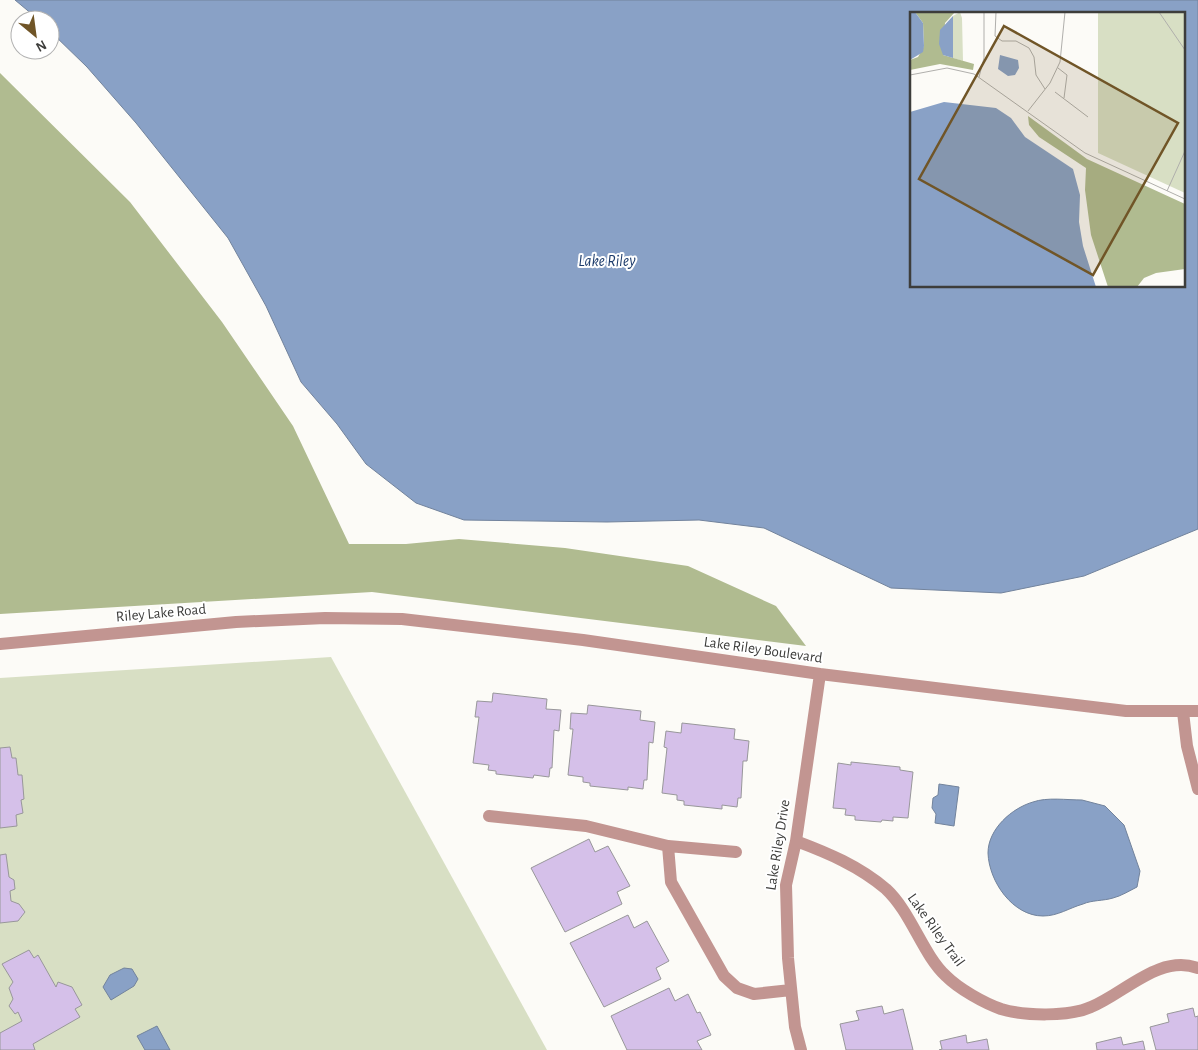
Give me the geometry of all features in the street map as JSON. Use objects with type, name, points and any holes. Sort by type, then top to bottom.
[{"type":"street","name":"Riley Lake Road","points":[[0,644],[236,622],[325,618]]},
{"type":"street","name":"Lake Riley Boulevard","points":[[325,618],[402,619],[583,640],[820,674],[1126,711],[1198,711]]},
{"type":"street","name":"Lake Riley Drive","points":[[801,1050],[795,1027],[791,990],[786,885],[796,841],[820,674]]},
{"type":"street","points":[[1183,712],[1187,746],[1198,789]]},
{"type":"street","points":[[488,816],[586,826],[668,846],[736,852]]},
{"type":"street","name":"Lake Riley Trail","points":[[796,841],[841,858],[886,890],[912,923],[946,976],[972,994],[1001,1009],[1033,1014],[1064,1013],[1090,1008],[1143,976],[1167,966],[1198,968]]},
{"type":"street","points":[[668,846],[671,882],[724,976],[737,988],[754,994],[791,990]]},
{"type":"green space","points":[[0,73],[130,202],[222,322],[293,426],[349,544],[406,544],[459,539],[565,548],[688,566],[776,606],[806,646],[372,592],[0,614]]},
{"type":"green space","points":[[331,657],[547,1050],[0,1050],[0,678]]},
{"type":"water","name":"Lake Riley","points":[[15,0],[1198,0],[1198,529],[1084,576],[1001,593],[891,588],[764,528],[699,520],[607,522],[464,520],[416,503],[366,464],[337,424],[301,382],[266,306],[228,238],[136,123],[87,67],[60,41],[60,10],[27,10]]},
{"type":"water","points":[[939,784],[959,787],[954,826],[935,823],[936,814],[932,808],[933,798],[938,795]]},
{"type":"water","points":[[1039,800],[1082,800],[1105,806],[1124,825],[1140,871],[1137,887],[1122,895],[1086,903],[1054,915],[1043,916],[1022,910],[1005,895],[993,875],[988,853],[992,836],[1010,814],[1025,805]]},
{"type":"water","points":[[124,968],[132,969],[138,979],[134,986],[111,1000],[103,987],[110,975]]},
{"type":"water","points":[[157,1026],[170,1050],[145,1050],[137,1036]]},
{"type":"building","points":[[493,693],[547,699],[546,709],[561,710],[559,731],[554,730],[552,768],[550,768],[549,777],[534,775],[533,778],[496,774],[496,771],[488,770],[489,765],[473,763],[479,717],[475,717],[477,701],[492,702]]},
{"type":"building","points":[[588,705],[641,711],[640,720],[655,722],[653,743],[649,742],[647,780],[644,780],[643,789],[628,787],[628,790],[590,786],[590,783],[583,782],[583,777],[568,775],[573,729],[570,729],[571,713],[587,714]]},
{"type":"building","points":[[682,723],[735,729],[734,739],[749,741],[747,761],[743,761],[741,798],[738,798],[737,807],[722,805],[722,809],[684,805],[684,801],[677,800],[677,795],[662,793],[667,748],[664,747],[666,731],[681,733]]},
{"type":"building","points":[[10,747],[12,758],[16,758],[18,775],[22,775],[24,799],[21,800],[23,813],[16,815],[17,826],[0,828],[0,748]]},
{"type":"building","points":[[851,762],[900,767],[900,770],[913,772],[908,818],[893,817],[893,821],[882,820],[881,822],[855,820],[855,816],[845,815],[846,809],[833,808],[838,763],[851,765]]},
{"type":"building","points":[[589,839],[595,852],[608,846],[630,886],[617,892],[622,904],[565,932],[531,868]]},
{"type":"building","points":[[6,854],[9,877],[14,880],[15,889],[10,891],[11,901],[19,904],[25,912],[18,921],[0,923],[0,855]]},
{"type":"building","points":[[628,915],[634,928],[647,921],[669,961],[656,968],[661,979],[604,1007],[570,943]]},
{"type":"building","points":[[29,950],[34,958],[38,955],[56,987],[58,982],[72,987],[82,1005],[75,1009],[80,1017],[33,1044],[35,1050],[0,1050],[0,1033],[22,1021],[18,1012],[15,1014],[9,1006],[13,999],[9,988],[13,982],[2,964]]},
{"type":"building","points":[[669,988],[675,1001],[688,994],[697,1013],[700,1012],[711,1035],[697,1041],[702,1050],[627,1050],[611,1016]]},
{"type":"building","points":[[882,1006],[884,1014],[903,1009],[913,1050],[846,1050],[840,1024],[859,1020],[856,1011]]},
{"type":"building","points":[[1193,1008],[1195,1017],[1198,1016],[1198,1050],[1156,1050],[1150,1027],[1169,1022],[1167,1014]]},
{"type":"building","points":[[966,1035],[967,1043],[987,1039],[989,1050],[939,1050],[942,1049],[940,1041]]},
{"type":"building","points":[[1121,1037],[1123,1045],[1143,1041],[1145,1050],[1097,1050],[1096,1043]]}]
